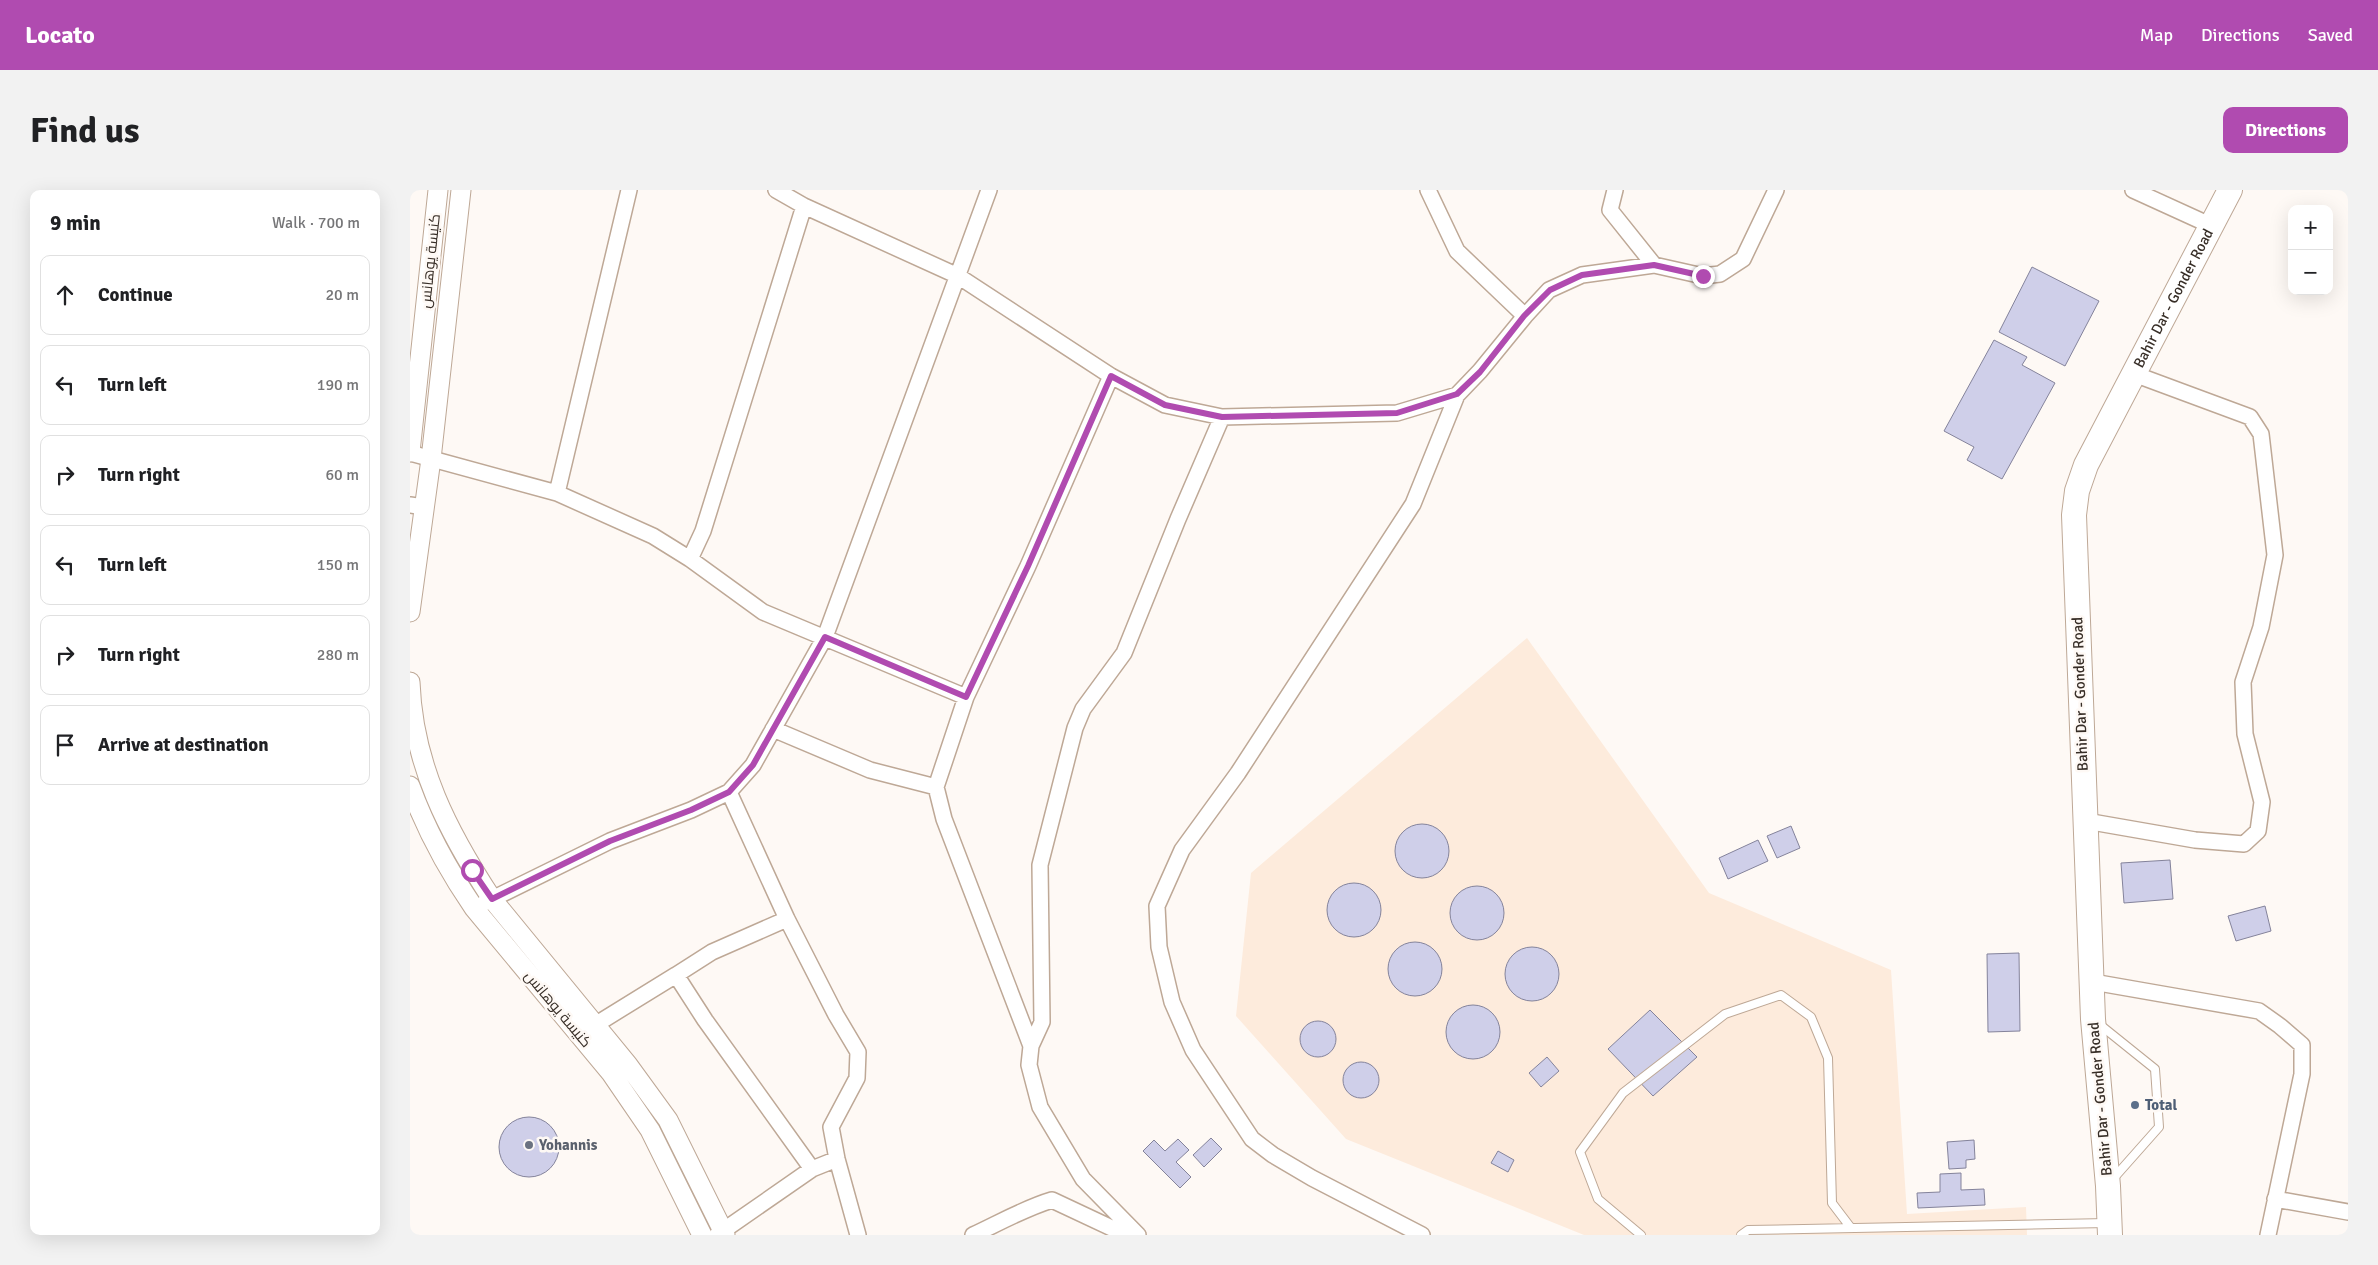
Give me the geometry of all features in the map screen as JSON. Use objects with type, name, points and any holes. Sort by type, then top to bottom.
[{"type":"highway","name":"Bahir Dar - Gonder Road","points":[[2109,1229],[2108,1186],[2092,982],[2074,515],[2077,491],[2086,465],[2230,190]]},
{"type":"street","name":"كنيسة يوهانس","points":[[410,452],[438,190]]},
{"type":"street","points":[[410,612],[417,506],[431,459],[461,190]]},
{"type":"street","points":[[556,493],[629,190]]},
{"type":"street","points":[[776,190],[804,206],[958,276],[1111,376],[1165,405],[1222,417],[1397,413],[1457,394]]},
{"type":"street","points":[[474,908],[610,841],[691,810],[729,792],[753,765],[825,637],[989,190]]},
{"type":"street","points":[[1428,190],[1457,251],[1524,316]]},
{"type":"street","points":[[1615,190],[1610,210],[1654,265]]},
{"type":"street","points":[[1422,1235],[1312,1178],[1273,1155],[1252,1139],[1193,1050],[1172,1002],[1158,947],[1157,906],[1182,850],[1238,773],[1414,504],[1457,394],[1480,372],[1524,316],[1550,290],[1582,275],[1654,265],[1703,276],[1720,274],[1743,259],[1776,190]]},
{"type":"street","points":[[2133,190],[2212,226]]},
{"type":"street","points":[[690,559],[703,531],[804,206]]},
{"type":"street","points":[[2086,821],[2195,840],[2244,844],[2258,831],[2262,802],[2245,734],[2243,682],[2261,627],[2275,555],[2261,434],[2250,417],[2134,374]]},
{"type":"street","points":[[1031,1046],[944,819],[936,787],[966,697],[1028,566],[1111,376]]},
{"type":"street","points":[[1138,1235],[1083,1179],[1040,1107],[1029,1065],[1031,1046],[1042,1022],[1040,865],[1075,728],[1083,709],[1124,652],[1222,417]]},
{"type":"street","points":[[410,452],[556,493],[653,536],[690,559],[763,612],[966,697]]},
{"type":"street","points":[[410,682],[413,733],[440,812],[472,870],[492,899],[595,1025],[668,1120],[722,1234],[812,1169],[836,1159]]},
{"type":"street","points":[[773,729],[870,770],[936,787]]},
{"type":"street","name":"كنيسة يوهانس","points":[[410,786],[422,820],[455,880],[474,908],[611,1073],[650,1130],[702,1235]]},
{"type":"street","points":[[729,792],[787,919],[836,1015],[858,1052],[857,1078],[831,1127],[836,1159],[858,1235]]},
{"type":"street","points":[[595,1025],[676,975],[691,963],[787,919]]},
{"type":"street","points":[[676,975],[705,1020],[812,1169]]},
{"type":"street","points":[[2092,982],[2258,1011],[2280,1026],[2302,1045],[2302,1074],[2268,1235]]},
{"type":"street","points":[[2275,1199],[2348,1212]]},
{"type":"street","points":[[973,1235],[1026,1212],[1035,1205],[1052,1200],[1118,1231],[1138,1235]]},
{"type":"lane","points":[[1641,1235],[1598,1198],[1580,1152],[1623,1093],[1725,1014],[1781,995],[1811,1017],[1828,1058],[1832,1203],[1851,1228]]},
{"type":"lane","points":[[2094,1019],[2155,1070],[2159,1127],[2108,1186]]},
{"type":"lane","points":[[1741,1235],[1748,1230],[1851,1228],[2109,1229]]},
{"type":"shaded area","points":[[1527,638],[1709,893],[1891,970],[1907,1214],[2026,1207],[2027,1235],[1584,1235],[1346,1139],[1236,1016],[1251,873]]},
{"type":"building","points":[[2032,267],[2099,301],[2065,366],[1999,332]]},
{"type":"building","points":[[1994,340],[2027,357],[2022,365],[2055,383],[2002,479],[1967,460],[1974,447],[1944,431]]},
{"type":"building","points":[[1422,824],[1432,826],[1441,832],[1447,841],[1449,851],[1447,861],[1441,870],[1432,876],[1422,878],[1412,876],[1403,870],[1397,861],[1395,851],[1397,841],[1403,832],[1412,826]]},
{"type":"building","points":[[1791,826],[1800,848],[1777,858],[1767,836]]},
{"type":"building","points":[[1758,840],[1768,861],[1728,879],[1719,858]]},
{"type":"building","points":[[2170,860],[2173,899],[2124,903],[2121,863]]},
{"type":"building","points":[[1354,883],[1364,885],[1373,891],[1379,900],[1381,910],[1379,920],[1373,929],[1364,935],[1354,937],[1344,935],[1335,929],[1329,920],[1327,910],[1329,900],[1335,891],[1344,885]]},
{"type":"building","points":[[1477,886],[1487,888],[1496,894],[1502,903],[1504,913],[1502,923],[1496,932],[1487,938],[1477,940],[1467,938],[1458,932],[1452,923],[1450,913],[1452,903],[1458,894],[1467,888]]},
{"type":"building","points":[[2265,906],[2271,931],[2236,941],[2228,916]]},
{"type":"building","points":[[1415,942],[1425,944],[1434,950],[1440,959],[1442,969],[1440,979],[1434,988],[1425,994],[1415,996],[1405,994],[1396,988],[1390,979],[1388,969],[1390,959],[1396,950],[1405,944]]},
{"type":"building","points":[[1532,947],[1542,949],[1551,955],[1557,964],[1559,974],[1557,984],[1551,993],[1542,999],[1532,1001],[1522,999],[1513,993],[1507,984],[1505,974],[1507,964],[1513,955],[1522,949]]},
{"type":"building","points":[[2019,953],[2020,1031],[1988,1032],[1987,954]]},
{"type":"building","points":[[1473,1005],[1483,1007],[1492,1013],[1498,1022],[1500,1032],[1498,1042],[1492,1051],[1483,1057],[1473,1059],[1463,1057],[1454,1051],[1448,1042],[1446,1032],[1448,1022],[1454,1013],[1463,1007]]},
{"type":"building","points":[[1650,1010],[1697,1057],[1653,1096],[1608,1049]]},
{"type":"building","points":[[1318,1021],[1325,1022],[1331,1026],[1335,1032],[1335,1046],[1331,1052],[1325,1056],[1318,1057],[1311,1056],[1305,1052],[1301,1046],[1300,1039],[1301,1032],[1305,1026],[1311,1022]]},
{"type":"building","points":[[1547,1057],[1559,1071],[1541,1087],[1529,1073]]},
{"type":"building","points":[[1361,1062],[1368,1063],[1374,1067],[1378,1073],[1378,1087],[1374,1093],[1368,1097],[1361,1098],[1354,1097],[1348,1093],[1344,1087],[1343,1080],[1344,1073],[1348,1067],[1354,1063]]},
{"type":"building","name":"Yohannis","points":[[529,1117],[546,1122],[554,1130],[559,1147],[554,1164],[546,1172],[529,1177],[512,1172],[504,1164],[499,1147],[504,1130],[512,1122]]},
{"type":"building","points":[[1211,1138],[1222,1149],[1204,1167],[1193,1155]]},
{"type":"building","points":[[1178,1139],[1189,1150],[1176,1162],[1191,1177],[1180,1188],[1143,1151],[1154,1140],[1165,1151]]},
{"type":"building","points":[[1974,1140],[1975,1159],[1966,1160],[1966,1168],[1949,1169],[1947,1142]]},
{"type":"building","points":[[1498,1151],[1514,1160],[1508,1172],[1491,1163]]},
{"type":"building","points":[[1961,1173],[1961,1190],[1984,1189],[1985,1205],[1918,1208],[1917,1193],[1940,1192],[1940,1174]]},
{"type":"place","name":"Total","points":[[2135,1105]]},
{"type":"place","name":"Yohannis","points":[[529,1145]]},
{"type":"route","points":[[472,870],[492,899],[610,841],[691,810],[729,792],[753,765],[825,637],[966,697],[1028,566],[1111,376],[1165,405],[1222,417],[1397,413],[1457,394],[1480,372],[1524,316],[1550,290],[1582,275],[1654,265],[1703,276]]}]
